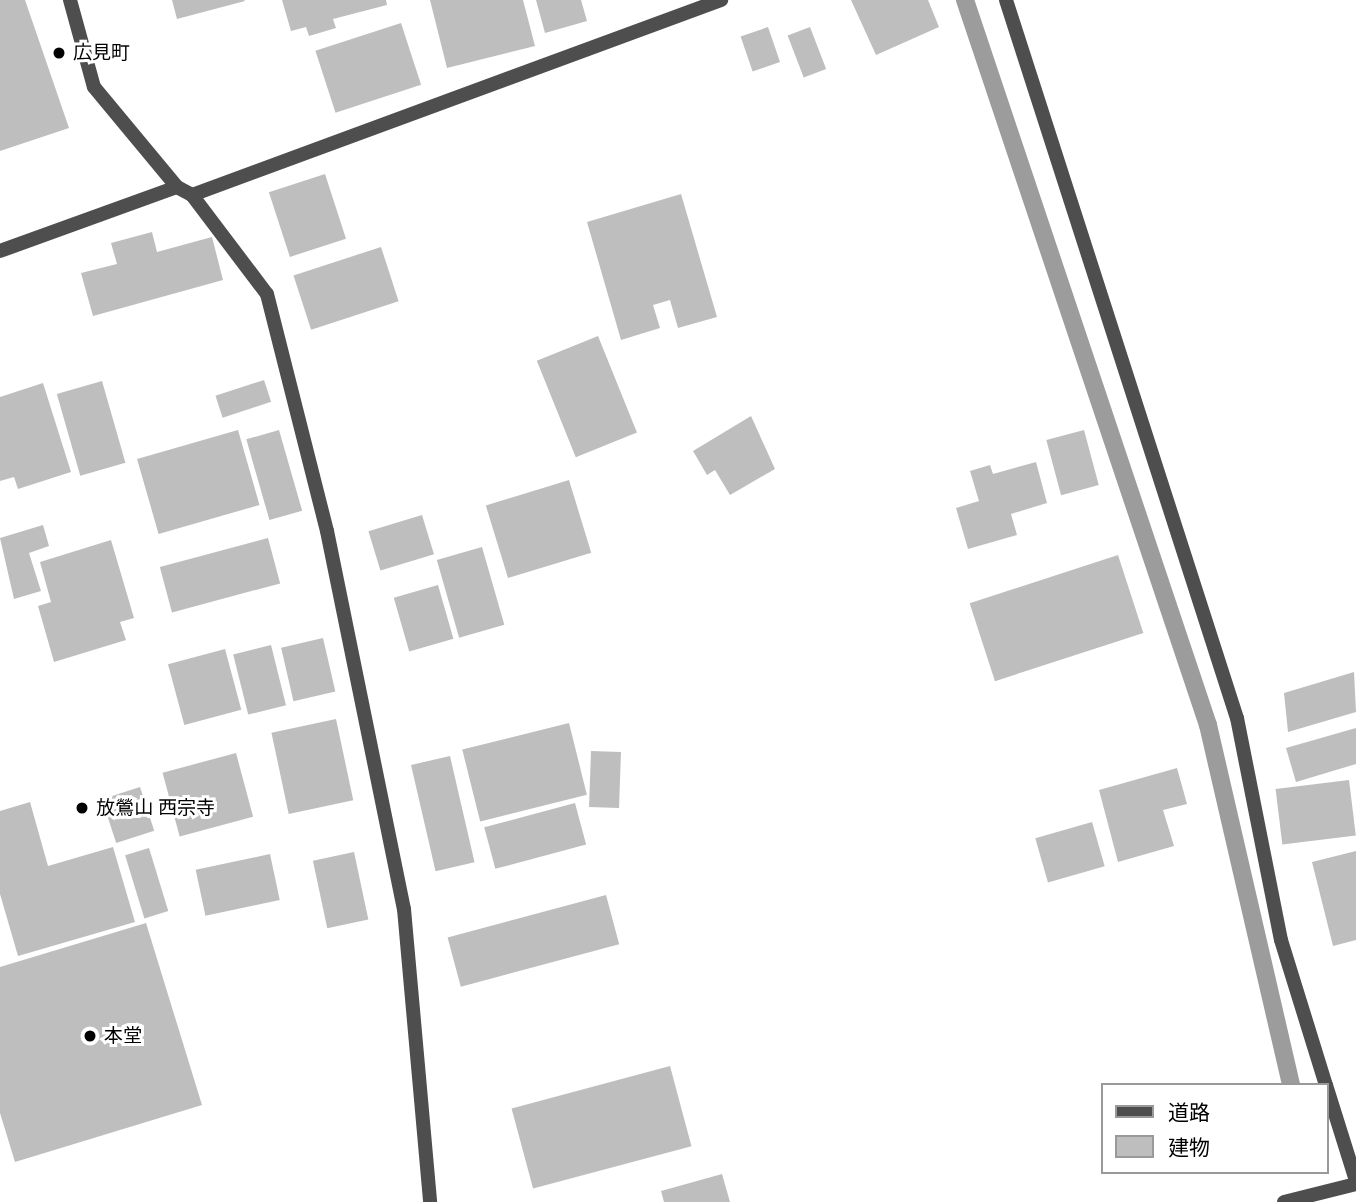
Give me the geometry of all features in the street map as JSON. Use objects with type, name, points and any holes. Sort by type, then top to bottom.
[{"type":"street","points":[[70,0],[94,87],[177,187],[192,195],[267,294],[327,531],[404,909],[430,1202]]},
{"type":"street","points":[[192,195],[721,0]]},
{"type":"street","points":[[1006,0],[1237,718],[1281,940],[1325,1083]]},
{"type":"street","points":[[0,251],[177,187]]},
{"type":"street","points":[[1284,1202],[1356,1183],[1328,1092]]},
{"type":"building","points":[[0,0],[25,0],[69,128],[0,151]]},
{"type":"building","points":[[172,0],[244,0],[245,1],[177,19]]},
{"type":"building","points":[[282,0],[386,0],[387,5],[333,19],[336,28],[309,36],[306,27],[291,31]]},
{"type":"building","points":[[430,0],[523,0],[535,46],[447,68]]},
{"type":"building","points":[[536,0],[581,0],[587,21],[545,33]]},
{"type":"building","points":[[851,0],[928,0],[939,27],[876,55]]},
{"type":"building","points":[[401,23],[421,85],[335,113],[315,51]]},
{"type":"building","points":[[768,27],[780,62],[753,71],[741,36]]},
{"type":"building","points":[[810,27],[826,69],[804,78],[788,36]]},
{"type":"building","points":[[325,174],[346,239],[290,257],[269,192]]},
{"type":"building","points":[[681,194],[717,317],[678,328],[670,300],[653,305],[660,328],[621,340],[587,222]]},
{"type":"building","points":[[152,232],[157,252],[212,237],[223,280],[93,316],[81,273],[117,264],[111,243]]},
{"type":"building","points":[[381,247],[399,301],[311,330],[294,275]]},
{"type":"building","points":[[598,336],[637,432],[576,457],[537,361]]},
{"type":"building","points":[[264,380],[271,402],[223,418],[215,396]]},
{"type":"building","points":[[102,381],[125,463],[80,476],[57,394]]},
{"type":"building","points":[[43,383],[71,472],[18,489],[14,477],[0,481],[0,397]]},
{"type":"building","points":[[751,416],[775,469],[730,495],[715,470],[707,475],[693,451]]},
{"type":"building","points":[[238,430],[259,505],[159,534],[137,459]]},
{"type":"building","points":[[279,430],[302,511],[269,520],[246,439]]},
{"type":"building","points":[[1084,430],[1099,485],[1061,495],[1046,440]]},
{"type":"building","points":[[1036,462],[1047,503],[1011,514],[1017,535],[968,549],[956,508],[979,501],[970,471],[990,465],[993,474]]},
{"type":"building","points":[[569,480],[591,553],[508,578],[486,505]]},
{"type":"building","points":[[422,515],[434,554],[380,571],[368,531]]},
{"type":"building","points":[[43,525],[49,546],[29,553],[41,591],[14,599],[0,538]]},
{"type":"building","points":[[268,538],[280,583],[172,612],[160,567]]},
{"type":"building","points":[[111,540],[134,618],[120,622],[126,640],[54,662],[38,606],[51,602],[40,562]]},
{"type":"building","points":[[482,547],[504,625],[459,638],[437,560]]},
{"type":"building","points":[[1118,555],[1143,633],[995,681],[970,603]]},
{"type":"building","points":[[438,585],[453,639],[409,652],[394,598]]},
{"type":"building","points":[[323,638],[335,692],[293,701],[281,648]]},
{"type":"building","points":[[271,645],[286,705],[248,715],[233,654]]},
{"type":"building","points":[[225,649],[241,710],[184,725],[168,664]]},
{"type":"building","points":[[1354,672],[1356,712],[1288,732],[1284,693]]},
{"type":"building","points":[[336,719],[353,800],[289,814],[271,733]]},
{"type":"building","points":[[569,723],[587,795],[480,821],[462,750]]},
{"type":"building","points":[[1356,728],[1356,764],[1296,782],[1286,748]]},
{"type":"building","points":[[591,751],[621,752],[619,808],[589,807]]},
{"type":"building","points":[[236,753],[253,817],[180,836],[163,773]]},
{"type":"building","points":[[450,756],[475,862],[436,871],[411,765]]},
{"type":"building","points":[[1177,768],[1187,804],[1163,810],[1174,846],[1118,862],[1099,790]]},
{"type":"building","points":[[1349,780],[1356,836],[1282,845],[1276,789]]},
{"type":"building","points":[[140,787],[154,831],[116,843],[102,799]]},
{"type":"building","points":[[30,802],[48,866],[113,847],[135,922],[18,956],[0,894],[0,811]]},
{"type":"building","points":[[575,803],[586,845],[495,869],[484,827]]},
{"type":"building","points":[[1092,822],[1105,866],[1048,882],[1035,838]]},
{"type":"building","points":[[149,848],[168,911],[144,918],[125,855]]},
{"type":"building","points":[[1356,851],[1356,940],[1333,946],[1312,862]]},
{"type":"building","points":[[354,852],[368,919],[327,928],[313,861]]},
{"type":"building","points":[[270,854],[280,900],[205,916],[196,870]]},
{"type":"building","points":[[606,895],[619,944],[461,987],[448,937]]},
{"type":"building","name":"本堂","points":[[146,923],[202,1105],[15,1162],[0,1113],[0,967]]},
{"type":"building","points":[[670,1066],[691,1146],[533,1189],[512,1108]]},
{"type":"building","points":[[722,1174],[730,1202],[664,1202],[661,1191]]},
{"type":"waterway","points":[[965,0],[1208,725],[1291,1083]]},
{"type":"place","name":"広見町","points":[[59,53]]},
{"type":"place","name":"放鶯山 西宗寺","points":[[82,808]]},
{"type":"place","name":"本堂","points":[[90,1036]]}]
